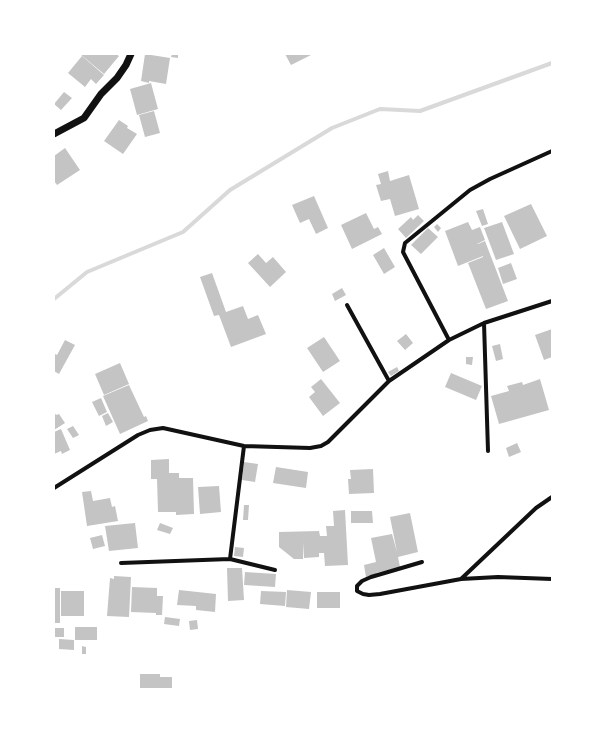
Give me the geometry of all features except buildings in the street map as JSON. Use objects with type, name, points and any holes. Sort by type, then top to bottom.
[{"type":"street","points":[[54,134],[84,118],[101,94],[117,78],[126,65],[131,54]]},
{"type":"street","points":[[449,340],[403,252],[405,243],[470,190],[490,179],[552,151]]},
{"type":"street","points":[[54,488],[138,435],[150,430],[162,428],[244,446],[310,448],[320,446],[328,442],[389,381],[449,340],[484,322],[552,301]]},
{"type":"street","points":[[347,305],[389,381]]},
{"type":"street","points":[[484,322],[488,452]]},
{"type":"street","points":[[230,559],[244,446]]},
{"type":"street","points":[[461,580],[536,508],[552,497]]},
{"type":"street","points":[[121,563],[230,559],[275,570]]},
{"type":"street","points":[[422,562],[362,581],[357,586],[357,591],[369,595],[461,580],[552,578]]},
{"type":"waterway","points":[[54,299],[87,272],[183,232],[230,190],[332,128],[380,109],[420,111],[552,63]]}]
